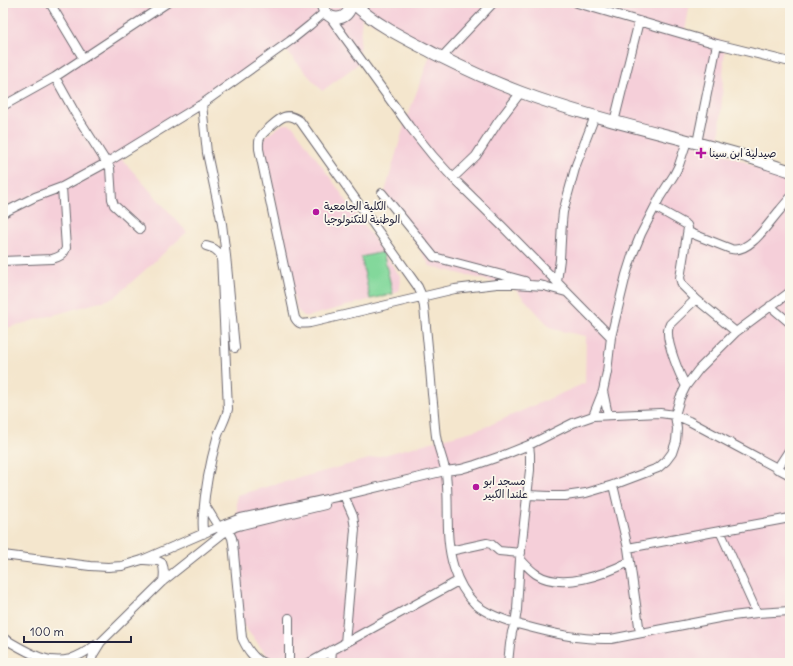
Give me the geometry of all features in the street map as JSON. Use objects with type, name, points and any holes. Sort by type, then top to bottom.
[{"type":"main road","points":[[324,8],[335,18],[340,18],[350,10],[352,3],[363,13],[403,37],[488,79],[521,92],[614,122],[692,142],[790,171]]},
{"type":"main road","points":[[344,16],[378,23]]},
{"type":"street","points":[[50,3],[83,58]]},
{"type":"street","points":[[3,106],[55,77],[167,3]]},
{"type":"street","points":[[442,57],[493,3]]},
{"type":"street","points":[[577,3],[717,44],[790,62]]},
{"type":"street","points":[[3,214],[35,197],[62,187],[106,163],[202,104],[290,41],[310,25],[324,8],[409,126],[433,156],[611,337]]},
{"type":"street","points":[[614,122],[639,21]]},
{"type":"street","points":[[593,416],[603,391],[611,337],[632,256],[641,234],[655,207],[692,142],[717,44]]},
{"type":"street","points":[[55,77],[75,113],[110,168],[112,199],[114,205],[140,230]]},
{"type":"street","points":[[453,178],[476,156],[498,122],[521,92]]},
{"type":"street","points":[[202,104],[207,153],[222,224],[234,348]]},
{"type":"street","points":[[557,282],[561,253],[563,212],[576,165],[595,116]]},
{"type":"street","points":[[544,286],[514,284],[483,285],[455,289],[422,296],[310,323],[303,324],[298,322],[295,318],[259,148],[261,136],[281,117],[296,118],[300,121],[418,287],[422,296],[424,307],[436,436],[445,473],[450,551],[453,567],[458,581],[467,595],[476,604],[492,615],[515,623],[544,631],[594,639],[610,639],[724,617],[790,611]]},
{"type":"street","points":[[3,261],[52,259],[65,252],[62,187]]},
{"type":"street","points":[[382,194],[434,257],[566,292]]},
{"type":"street","points":[[688,232],[731,249],[739,249],[754,240],[790,198]]},
{"type":"street","points":[[655,207],[687,225],[688,232],[680,278],[682,285],[696,299],[736,332]]},
{"type":"street","points":[[203,534],[203,516],[210,464],[217,436],[227,415],[228,409],[221,256],[214,248],[206,246]]},
{"type":"street","points":[[527,495],[565,496],[586,493],[613,485],[658,468],[672,453],[676,441],[677,430],[675,414],[686,386],[699,369],[736,332],[790,292]]},
{"type":"street","points":[[686,386],[680,376],[668,330],[670,324],[696,299]]},
{"type":"street","points":[[770,306],[790,323]]},
{"type":"street","points":[[603,391],[608,415]]},
{"type":"street","points":[[3,638],[40,657],[52,660],[71,658],[89,650],[101,642],[163,582],[224,529],[250,515],[345,496],[461,469],[529,445],[573,423],[593,416],[660,412],[675,414],[790,475]]},
{"type":"street","points":[[508,663],[512,632],[515,623],[520,556],[531,461],[529,445]]},
{"type":"street","points":[[777,469],[790,449]]},
{"type":"street","points":[[3,555],[61,563],[108,567],[122,566],[142,560],[203,534],[346,500],[445,473]]},
{"type":"street","points":[[613,485],[628,548],[640,633]]},
{"type":"street","points":[[344,643],[355,529],[353,516],[346,500]]},
{"type":"street","points":[[205,505],[233,542],[242,638],[252,655],[264,663]]},
{"type":"street","points":[[628,548],[790,518]]},
{"type":"street","points":[[720,531],[757,613]]},
{"type":"street","points":[[450,551],[491,544],[499,551],[520,556],[536,574],[546,579],[559,581],[593,577],[612,571],[629,562]]},
{"type":"street","points":[[142,560],[162,564],[164,568],[163,582]]},
{"type":"street","points":[[309,663],[458,581]]},
{"type":"street","points":[[289,618],[289,663]]},
{"type":"street","points":[[91,663],[93,655],[101,642]]},
{"type":"street","points":[[331,663],[332,650]]},
{"type":"street","points":[[3,659],[4,663]]},
{"type":"shaded area","points":[[3,3],[690,3],[685,31],[725,42],[719,152],[790,179],[790,663],[273,663],[236,616],[237,495],[483,428],[585,383],[586,336],[552,329],[513,287],[430,266],[385,192],[404,126],[431,53],[362,16],[358,64],[322,91],[284,48],[120,157],[187,232],[114,298],[3,329]]},
{"type":"shaded area","name":"الكلية الجامعية الوطنية للتكنولوجيا","points":[[283,124],[289,124],[294,127],[400,276],[401,281],[399,290],[395,293],[309,316],[304,316],[298,311],[263,142],[266,136]]},
{"type":"green space","points":[[383,252],[393,294],[370,299],[361,257]]},
{"type":"place","name":"صيدلية ابن سينا","points":[[701,153]]},
{"type":"place","name":"الكلية الجامعية الوطنية للتكنولوجيا","points":[[316,212]]},
{"type":"place","name":"مسجد ابو علندا الكبير","points":[[476,487]]}]
